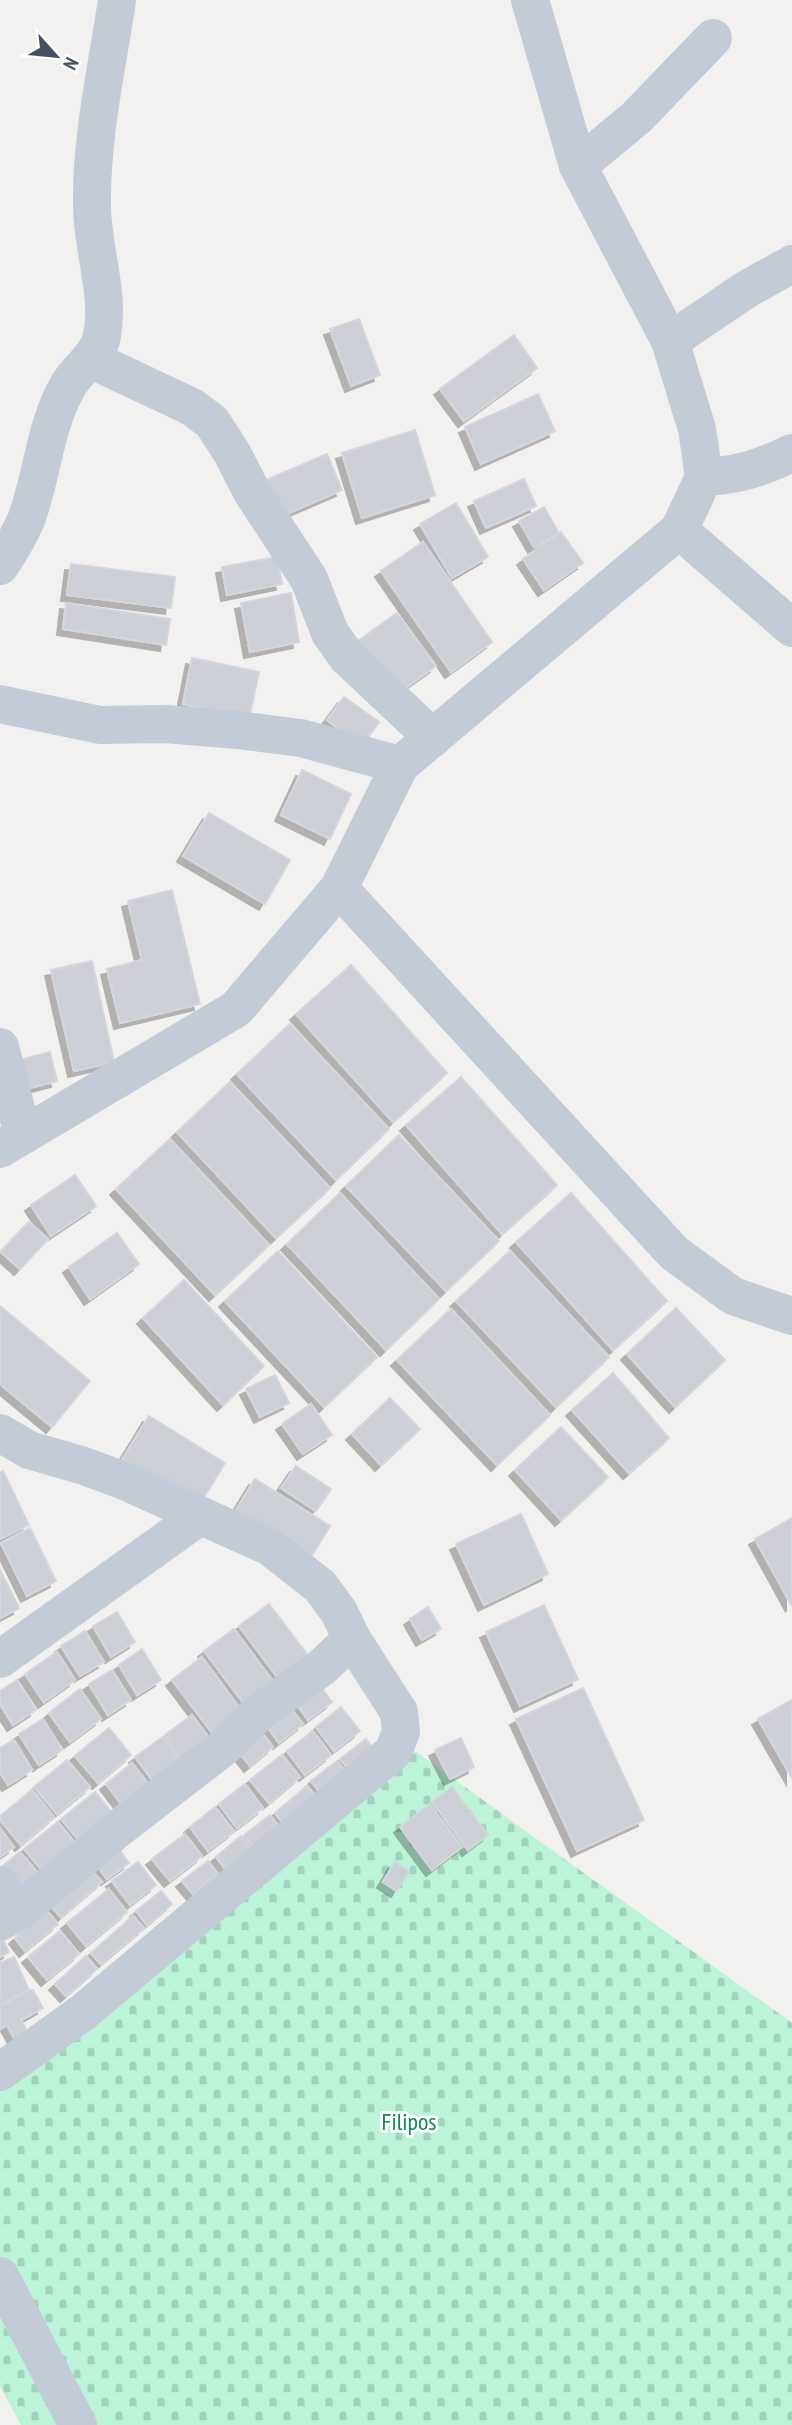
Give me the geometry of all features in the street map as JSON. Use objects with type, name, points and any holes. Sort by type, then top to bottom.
[{"type":"street","points":[[0,566],[26,519],[51,423],[69,383],[90,359],[101,340],[104,312],[92,206],[96,136],[117,0]]},
{"type":"street","points":[[0,1047],[11,1142],[236,1009],[339,888],[400,765],[679,530],[704,477],[697,429],[670,341],[578,166],[530,0]]},
{"type":"street","points":[[578,166],[637,117],[713,38]]},
{"type":"street","points":[[670,341],[747,289],[792,264]]},
{"type":"street","points":[[90,359],[192,407],[212,422],[252,492],[309,579],[330,633],[347,657],[433,738]]},
{"type":"street","points":[[704,477],[756,470],[792,453]]},
{"type":"street","points":[[679,530],[792,628]]},
{"type":"street","points":[[0,704],[100,725],[165,724],[302,738],[400,765]]},
{"type":"street","points":[[339,888],[674,1253],[733,1296],[792,1316]]},
{"type":"street","points":[[0,1433],[29,1450],[85,1466],[127,1482],[270,1547],[320,1586],[339,1612],[352,1639],[399,1712],[401,1732],[393,1752],[82,2013],[0,2072]]},
{"type":"street","points":[[0,1659],[200,1516]]},
{"type":"street","points":[[6,1907],[119,1828],[224,1747],[257,1714],[321,1668],[352,1639]]},
{"type":"street","points":[[0,2276],[78,2425]]},
{"type":"green space","name":"Filipos","points":[[401,1741],[792,2023],[792,2425],[21,2425],[0,2386],[0,2056]]},
{"type":"building","points":[[359,319],[380,375],[351,386],[330,329]]},
{"type":"building","points":[[514,335],[537,368],[464,421],[440,389]]},
{"type":"building","points":[[538,394],[555,431],[481,464],[465,427]]},
{"type":"building","points":[[415,430],[435,495],[362,518],[342,453]]},
{"type":"building","points":[[327,454],[342,490],[275,519],[259,483]]},
{"type":"building","points":[[524,479],[536,506],[486,528],[474,501]]},
{"type":"building","points":[[456,503],[488,557],[452,578],[420,524]]},
{"type":"building","points":[[544,507],[559,533],[534,547],[519,521]]},
{"type":"building","points":[[561,532],[583,563],[544,590],[523,559]]},
{"type":"building","points":[[423,542],[492,642],[451,672],[381,571]]},
{"type":"building","points":[[277,557],[282,584],[227,595],[222,567]]},
{"type":"building","points":[[71,564],[175,577],[171,608],[67,595]]},
{"type":"building","points":[[291,593],[299,642],[250,652],[241,603]]},
{"type":"building","points":[[66,603],[170,619],[166,645],[63,629]]},
{"type":"building","points":[[397,613],[436,666],[394,696],[355,643]]},
{"type":"building","points":[[192,658],[259,672],[249,719],[183,704]]},
{"type":"building","points":[[344,697],[379,722],[362,746],[327,720]]},
{"type":"building","points":[[302,770],[351,794],[330,839],[281,815]]},
{"type":"building","points":[[209,813],[290,860],[265,904],[183,856]]},
{"type":"building","points":[[172,890],[200,1004],[120,1023],[107,969],[142,960],[128,901]]},
{"type":"building","points":[[92,961],[114,1062],[74,1071],[51,970]]},
{"type":"building","points":[[351,965],[447,1073],[393,1122],[296,1014]]},
{"type":"building","points":[[290,1024],[389,1129],[336,1180],[237,1074]]},
{"type":"building","points":[[50,1052],[57,1081],[10,1093],[3,1064]]},
{"type":"building","points":[[461,1077],[557,1185],[502,1234],[406,1125]]},
{"type":"building","points":[[230,1082],[330,1188],[276,1238],[177,1132]]},
{"type":"building","points":[[399,1135],[499,1241],[446,1291],[346,1186]]},
{"type":"building","points":[[170,1139],[269,1245],[215,1295],[116,1189]]},
{"type":"building","points":[[75,1175],[96,1206],[51,1236],[31,1205]]},
{"type":"building","points":[[340,1193],[439,1299],[386,1350],[287,1244]]},
{"type":"building","points":[[571,1193],[667,1301],[613,1350],[516,1242]]},
{"type":"building","points":[[29,1222],[48,1239],[20,1269],[1,1252]]},
{"type":"building","points":[[117,1233],[139,1264],[90,1299],[69,1267]]},
{"type":"building","points":[[278,1251],[377,1357],[324,1407],[225,1301]]},
{"type":"building","points":[[510,1251],[609,1357],[556,1407],[456,1301]]},
{"type":"building","points":[[184,1280],[264,1366],[223,1405],[143,1318]]},
{"type":"building","points":[[0,1306],[90,1381],[52,1427],[0,1384]]},
{"type":"building","points":[[676,1308],[725,1360],[675,1407],[627,1354]]},
{"type":"building","points":[[451,1309],[550,1415],[497,1465],[397,1360]]},
{"type":"building","points":[[613,1373],[669,1438],[629,1473],[572,1410]]},
{"type":"building","points":[[275,1375],[289,1403],[260,1417],[246,1389]]},
{"type":"building","points":[[390,1398],[420,1429],[381,1465],[352,1434]]},
{"type":"building","points":[[311,1404],[332,1435],[303,1454],[282,1424]]},
{"type":"building","points":[[149,1416],[225,1463],[195,1512],[119,1465]]},
{"type":"building","points":[[561,1427],[608,1477],[561,1520],[515,1470]]},
{"type":"building","points":[[296,1466],[331,1489],[316,1511],[281,1488]]},
{"type":"building","points":[[3,1471],[29,1525],[0,1539],[0,1473]]},
{"type":"building","points":[[255,1479],[330,1526],[300,1575],[225,1528]]},
{"type":"building","points":[[521,1514],[548,1574],[484,1605],[456,1544]]},
{"type":"building","points":[[792,1518],[792,1606],[755,1539]]},
{"type":"building","points":[[30,1528],[56,1581],[27,1596],[1,1543]]},
{"type":"building","points":[[0,1570],[19,1608],[0,1618]]},
{"type":"building","points":[[269,1604],[320,1671],[290,1694],[239,1626]]},
{"type":"building","points":[[544,1605],[578,1679],[520,1706],[486,1632]]},
{"type":"building","points":[[428,1607],[441,1629],[422,1640],[410,1619]]},
{"type":"building","points":[[117,1612],[135,1642],[111,1657],[93,1626]]},
{"type":"building","points":[[234,1629],[284,1696],[255,1718],[204,1651]]},
{"type":"building","points":[[85,1631],[104,1662],[80,1676],[61,1646]]},
{"type":"building","points":[[142,1649],[161,1680],[137,1695],[119,1665]]},
{"type":"building","points":[[57,1652],[75,1680],[44,1702],[25,1674]]},
{"type":"building","points":[[202,1657],[252,1725],[223,1747],[172,1680]]},
{"type":"building","points":[[112,1670],[131,1700],[108,1715],[89,1684]]},
{"type":"building","points":[[17,1680],[36,1710],[13,1725],[0,1704],[0,1691]]},
{"type":"building","points":[[322,1688],[332,1702],[308,1720],[298,1706]]},
{"type":"building","points":[[583,1688],[644,1820],[577,1851],[516,1719]]},
{"type":"building","points":[[80,1689],[101,1719],[70,1742],[49,1713]]},
{"type":"building","points":[[792,1700],[792,1778],[758,1719]]},
{"type":"building","points":[[341,1707],[360,1731],[334,1751],[316,1727]]},
{"type":"building","points":[[293,1711],[303,1724],[279,1743],[269,1729]]},
{"type":"building","points":[[192,1715],[212,1742],[185,1763],[165,1735]]},
{"type":"building","points":[[43,1719],[62,1750],[39,1765],[19,1734]]},
{"type":"building","points":[[109,1728],[131,1755],[98,1783],[75,1756]]},
{"type":"building","points":[[313,1731],[331,1755],[305,1775],[287,1751]]},
{"type":"building","points":[[263,1734],[273,1747],[250,1766],[239,1752]]},
{"type":"building","points":[[163,1737],[182,1764],[156,1785],[135,1757]]},
{"type":"building","points":[[461,1738],[474,1767],[450,1779],[435,1750]]},
{"type":"building","points":[[366,1739],[376,1752],[351,1772],[340,1759]]},
{"type":"building","points":[[14,1740],[32,1770],[8,1785],[0,1772],[0,1748]]},
{"type":"building","points":[[282,1755],[300,1777],[269,1803],[250,1780]]},
{"type":"building","points":[[67,1760],[90,1787],[57,1814],[34,1787]]},
{"type":"building","points":[[337,1761],[348,1775],[322,1795],[311,1781]]},
{"type":"building","points":[[132,1763],[153,1790],[126,1810],[106,1784]]},
{"type":"building","points":[[245,1784],[263,1808],[237,1828],[219,1804]]},
{"type":"building","points":[[307,1786],[318,1799],[285,1826],[275,1813]]},
{"type":"building","points":[[452,1787],[488,1835],[468,1850],[432,1802]]},
{"type":"building","points":[[32,1790],[54,1817],[21,1845],[0,1820],[0,1816]]},
{"type":"building","points":[[95,1792],[117,1819],[84,1846],[61,1819]]},
{"type":"building","points":[[430,1804],[462,1847],[432,1870],[400,1827]]},
{"type":"building","points":[[215,1807],[234,1831],[208,1851],[190,1827]]},
{"type":"building","points":[[270,1815],[280,1828],[255,1849],[244,1835]]},
{"type":"building","points":[[58,1822],[80,1849],[47,1876],[24,1849]]},
{"type":"building","points":[[0,1828],[14,1847],[0,1857]]},
{"type":"building","points":[[185,1834],[202,1856],[170,1881],[152,1859]]},
{"type":"building","points":[[241,1836],[252,1850],[226,1870],[216,1857]]},
{"type":"building","points":[[119,1849],[129,1863],[107,1879],[97,1865]]},
{"type":"building","points":[[20,1852],[43,1879],[0,1894],[0,1868]]},
{"type":"building","points":[[208,1861],[218,1874],[193,1894],[182,1881]]},
{"type":"building","points":[[138,1862],[156,1885],[130,1905],[112,1881]]},
{"type":"building","points":[[395,1862],[409,1871],[397,1891],[383,1882]]},
{"type":"building","points":[[91,1870],[102,1882],[61,1917],[50,1905]]},
{"type":"building","points":[[109,1889],[127,1912],[86,1946],[67,1923]]},
{"type":"building","points":[[161,1891],[172,1904],[147,1925],[136,1911]]},
{"type":"building","points":[[47,1911],[58,1924],[25,1951],[15,1938]]},
{"type":"building","points":[[133,1916],[144,1928],[101,1964],[91,1953]]},
{"type":"building","points":[[60,1931],[79,1954],[47,1980],[28,1957]]},
{"type":"building","points":[[0,1936],[9,1952],[0,1957]]},
{"type":"building","points":[[86,1956],[97,1969],[66,1996],[55,1984]]},
{"type":"building","points":[[14,1957],[29,1990],[0,2004],[0,1963]]},
{"type":"building","points":[[33,1990],[43,2008],[21,2020],[28,2033],[15,2040],[7,2025],[0,2029],[0,2007]]}]
